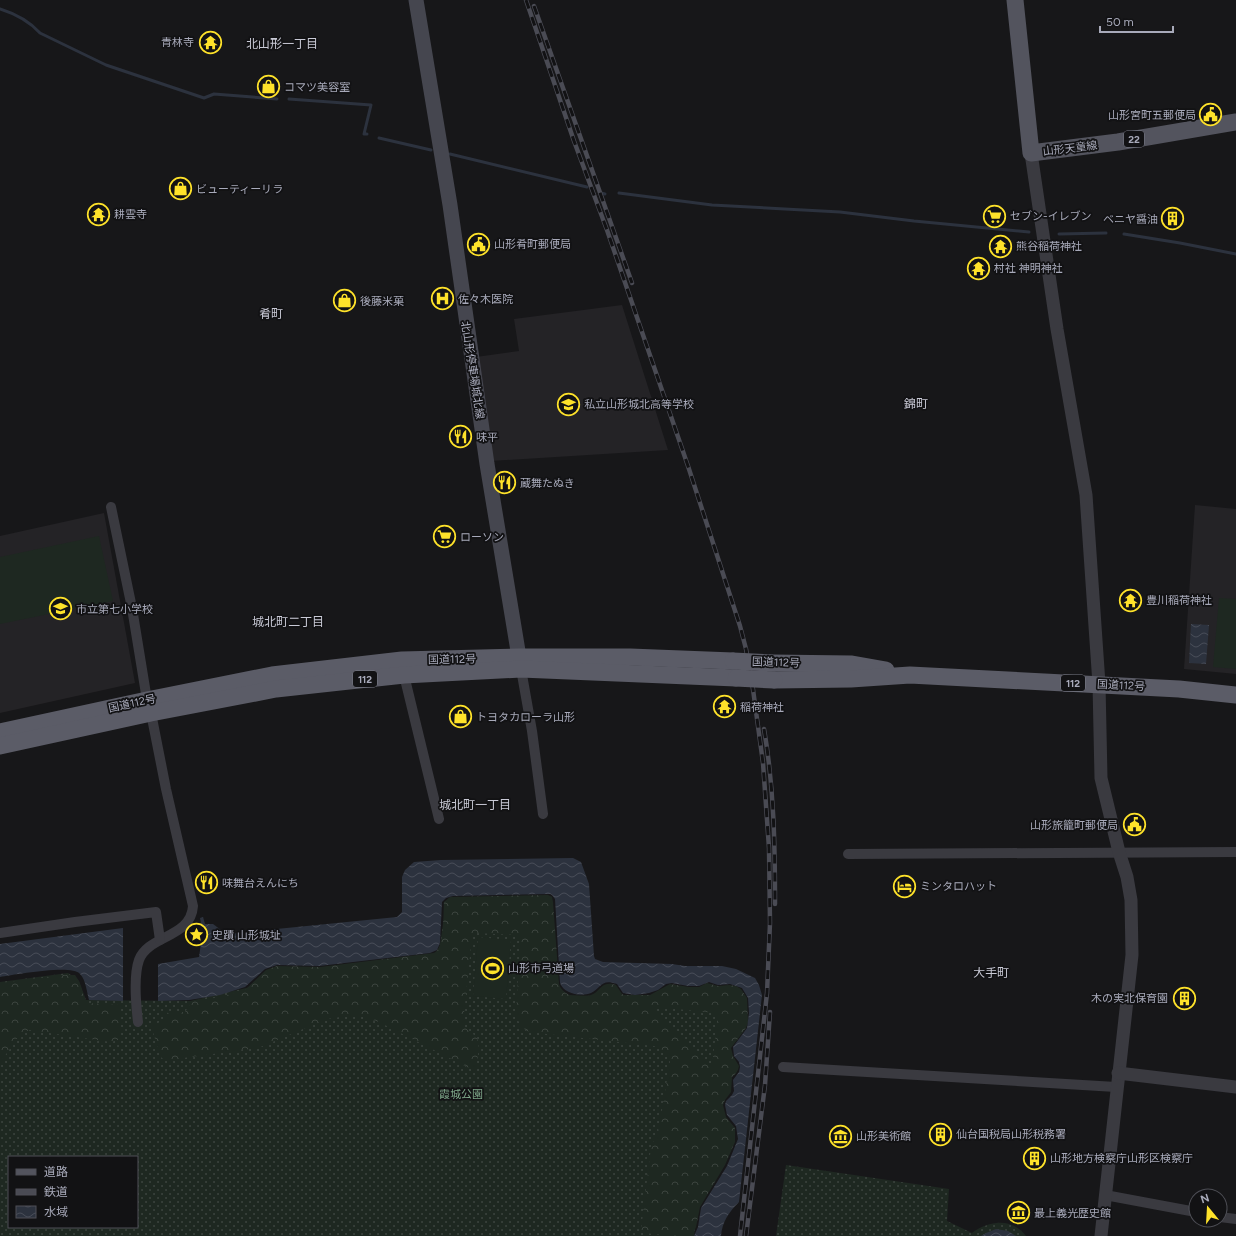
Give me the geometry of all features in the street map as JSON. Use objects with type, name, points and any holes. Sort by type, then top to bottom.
[{"type":"highway","name":"国道112号","points":[[0,732],[149,706],[404,675],[520,663],[630,657],[852,664],[910,675]]},
{"type":"highway","name":"国道112号","points":[[0,746],[272,675],[402,660],[520,663],[774,680],[851,679],[910,675],[1099,684],[1179,689],[1236,695]]},
{"type":"main road","name":"北山形停車場城北線","points":[[416,0],[450,206],[487,464],[520,663]]},
{"type":"main road","name":"山形天童線","points":[[1015,0],[1031,153],[1118,142],[1236,122]]},
{"type":"street","points":[[1031,153],[1057,329],[1086,495],[1099,684],[1101,778],[1119,852],[1127,877],[1131,900],[1132,955],[1116,1087],[1101,1236]]},
{"type":"street","points":[[111,507],[132,608],[149,706],[166,789],[193,906],[193,914],[188,922],[145,951],[139,960],[135,998],[138,1022]]},
{"type":"street","points":[[520,663],[532,731],[543,814]]},
{"type":"street","points":[[404,675],[439,819]]},
{"type":"street","points":[[848,854],[1236,852]]},
{"type":"street","points":[[0,933],[156,912],[160,940]]},
{"type":"street","points":[[783,1067],[1116,1087]]},
{"type":"street","points":[[1118,1073],[1236,1087]]},
{"type":"street","points":[[1105,1196],[1188,1211]]},
{"type":"shaded area","name":"私立山形城北高等学校","points":[[622,305],[668,450],[490,461],[476,357],[519,351],[514,319]]},
{"type":"shaded area","points":[[1195,505],[1236,509],[1236,674],[1184,669]]},
{"type":"shaded area","name":"市立第七小学校","points":[[104,513],[135,683],[0,713],[0,536]]},
{"type":"green space","points":[[99,536],[113,601],[0,624],[0,557]]},
{"type":"green space","points":[[1219,598],[1236,599],[1236,669],[1213,667]]},
{"type":"green space","points":[[548,895],[552,897],[559,984],[564,992],[572,996],[582,997],[594,994],[607,984],[616,985],[624,995],[650,995],[670,984],[699,987],[707,983],[718,986],[736,986],[741,989],[747,998],[748,1022],[746,1028],[731,1048],[733,1056],[739,1066],[737,1072],[732,1077],[731,1092],[723,1105],[726,1117],[735,1128],[735,1142],[725,1165],[700,1207],[696,1227],[692,1236],[644,1233],[641,1230],[651,1147],[659,1128],[670,1062],[667,1052],[654,1046],[529,1032],[521,1027],[516,1015],[520,941],[516,935],[476,933],[472,936],[463,1024],[475,1036],[478,1042],[476,1068],[473,1070],[379,1022],[363,1017],[347,1016],[327,1019],[258,1048],[168,1060],[163,1059],[160,1056],[151,1025],[153,1023],[164,1022],[165,1013],[185,1012],[192,1001],[221,997],[246,989],[266,970],[277,966],[320,967],[434,953],[438,950],[442,938],[444,902],[450,897]],"holes":[[[658,1007],[715,1013],[718,1016],[712,1066],[709,1066],[656,1011]]]},
{"type":"green space","name":"霞城公園","points":[[549,896],[559,989],[564,995],[636,997],[725,995],[694,1236],[0,1236],[0,982],[68,973],[79,981],[86,1000],[190,1001],[316,972],[439,953],[446,902]]},
{"type":"green space","name":"山形市弓道場","points":[[478,937],[511,940],[506,999],[473,996]]},
{"type":"green space","points":[[62,975],[75,975],[79,981],[86,1003],[119,1005],[121,1008],[121,1039],[111,1042],[29,1030],[18,1037],[0,1063],[0,983]]},
{"type":"green space","points":[[786,1165],[949,1189],[947,1221],[972,1233],[986,1225],[993,1223],[1008,1224],[1020,1230],[1026,1236],[776,1236]]},
{"type":"water","points":[[1191,624],[1209,625],[1206,664],[1189,663]]},
{"type":"water","points":[[573,858],[581,862],[589,884],[595,959],[603,962],[672,964],[685,966],[722,966],[736,969],[755,978],[759,985],[762,995],[739,1202],[727,1218],[723,1226],[721,1236],[694,1236],[698,1227],[701,1208],[727,1166],[738,1139],[736,1126],[727,1115],[725,1105],[726,1101],[734,1091],[733,1080],[739,1072],[739,1062],[734,1056],[733,1047],[747,1028],[749,1013],[748,998],[742,988],[730,984],[718,985],[709,982],[699,986],[688,986],[672,983],[666,984],[658,990],[635,995],[623,993],[617,984],[612,982],[604,983],[591,993],[582,995],[573,994],[565,990],[560,983],[555,899],[550,894],[453,896],[446,898],[442,902],[440,943],[437,950],[430,953],[319,966],[277,965],[265,969],[245,987],[220,995],[189,1000],[158,1001],[158,964],[199,957],[202,933],[200,918],[203,917],[205,924],[213,924],[221,930],[236,933],[397,917],[402,912],[402,877],[405,870],[414,862],[441,860]]},
{"type":"water","points":[[123,928],[123,1001],[89,1000],[84,980],[80,974],[75,971],[42,971],[0,977],[0,944]]},
{"type":"water","points":[[996,1229],[1008,1231],[1016,1236],[981,1236]]},
{"type":"waterway","points":[[0,9],[22,18],[40,33],[106,65],[204,98],[214,94],[277,99]]},
{"type":"waterway","points":[[289,99],[371,105],[364,134],[367,134]]},
{"type":"waterway","points":[[379,138],[431,150]]},
{"type":"waterway","points":[[450,154],[587,187]]},
{"type":"waterway","points":[[601,193],[605,194]]},
{"type":"waterway","points":[[619,193],[712,205],[840,212],[1029,232]]},
{"type":"waterway","points":[[1059,234],[1106,233]]},
{"type":"waterway","points":[[1124,234],[1236,254]]},
{"type":"railway","points":[[526,0],[688,466],[740,626],[752,682],[763,763],[769,848],[770,923],[767,993],[740,1236]]},
{"type":"railway","points":[[534,6],[632,283]]},
{"type":"railway","points":[[764,729],[770,773],[773,816],[775,904]]},
{"type":"railway","points":[[746,1236],[765,1085],[770,1012]]},
{"type":"place","name":"青林寺","points":[[210,42]]},
{"type":"place","name":"コマツ美容室","points":[[269,87]]},
{"type":"place","name":"山形宮町五郵便局","points":[[1211,115]]},
{"type":"place","name":"ビューティーリラ","points":[[181,189]]},
{"type":"place","name":"耕雲寺","points":[[98,214]]},
{"type":"place","name":"セブン-イレブン","points":[[995,216]]},
{"type":"place","name":"ベニヤ醤油","points":[[1173,219]]},
{"type":"place","name":"山形肴町郵便局","points":[[479,244]]},
{"type":"place","name":"熊谷稲荷神社","points":[[1001,246]]},
{"type":"place","name":"村社 神明神社","points":[[978,268]]},
{"type":"place","name":"佐々木医院","points":[[442,299]]},
{"type":"place","name":"後藤米菓","points":[[345,301]]},
{"type":"place","name":"私立山形城北高等学校","points":[[568,404]]},
{"type":"place","name":"味平","points":[[460,437]]},
{"type":"place","name":"蔵舞たぬき","points":[[505,483]]},
{"type":"place","name":"ローソン","points":[[444,537]]},
{"type":"place","name":"豊川稲荷神社","points":[[1131,600]]},
{"type":"place","name":"市立第七小学校","points":[[61,609]]},
{"type":"place","name":"稲荷神社","points":[[724,707]]},
{"type":"place","name":"トヨタカローラ山形","points":[[460,717]]},
{"type":"place","name":"山形旅籠町郵便局","points":[[1134,825]]},
{"type":"place","name":"味舞台えんにち","points":[[206,883]]},
{"type":"place","name":"ミンタロハット","points":[[904,886]]},
{"type":"place","name":"史蹟 山形城址","points":[[196,935]]},
{"type":"place","name":"山形市弓道場","points":[[492,968]]},
{"type":"place","name":"木の実北保育園","points":[[1184,998]]},
{"type":"place","name":"仙台国税局山形税務署","points":[[940,1134]]},
{"type":"place","name":"山形美術館","points":[[840,1136]]},
{"type":"place","name":"山形地方検察庁山形区検察庁","points":[[1034,1158]]},
{"type":"place","name":"最上義光歴史館","points":[[1019,1213]]},
{"type":"district","name":"北山形一丁目","points":[[282,44]]},
{"type":"district","name":"肴町","points":[[271,314]]},
{"type":"district","name":"錦町","points":[[916,404]]},
{"type":"district","name":"城北町二丁目","points":[[288,622]]},
{"type":"district","name":"城北町一丁目","points":[[475,805]]},
{"type":"district","name":"大手町","points":[[991,973]]}]
